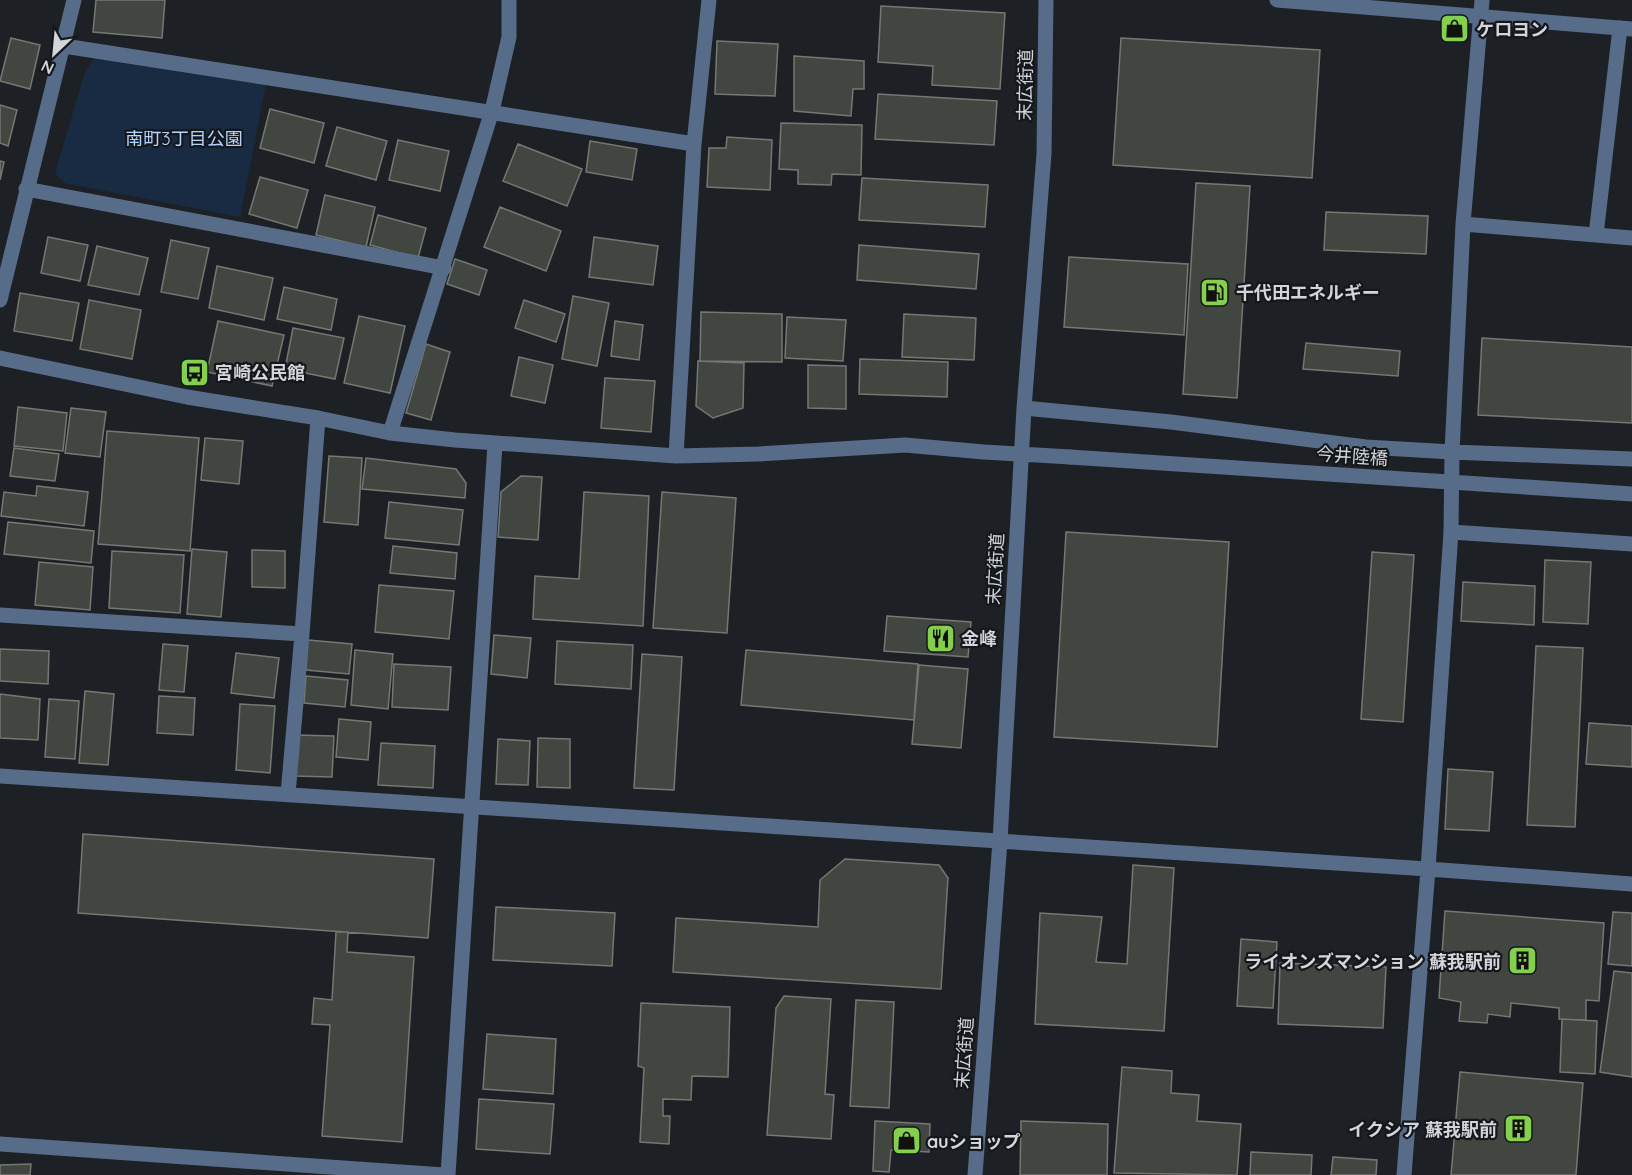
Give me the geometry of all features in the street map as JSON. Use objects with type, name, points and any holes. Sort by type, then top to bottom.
[{"type":"street","points":[[0,300],[74,0]]},
{"type":"street","points":[[390,433],[492,111],[509,38],[509,0]]},
{"type":"street","points":[[676,456],[694,144],[708,0]]},
{"type":"street","name":"末広街道","points":[[975,1175],[1000,841],[1024,408],[1044,154],[1046,0]]},
{"type":"street","points":[[1277,0],[1626,29],[1596,235]]},
{"type":"street","points":[[1404,1175],[1428,868],[1450,532],[1462,224],[1482,0]]},
{"type":"street","points":[[64,46],[694,144]]},
{"type":"street","points":[[26,189],[444,268]]},
{"type":"street","points":[[1462,224],[1632,238]]},
{"type":"street","name":"今井陸橋","points":[[0,358],[188,397],[318,418],[390,433],[495,444],[676,456],[759,454],[904,445],[1632,494]]},
{"type":"street","points":[[1024,408],[1171,422],[1366,447],[1632,459]]},
{"type":"street","points":[[288,794],[303,634],[318,418]]},
{"type":"street","points":[[0,1144],[446,1175],[495,444]]},
{"type":"street","points":[[1450,532],[1632,544]]},
{"type":"street","points":[[0,615],[303,634]]},
{"type":"street","points":[[0,776],[1428,868],[1632,884]]},
{"type":"green space","name":"南町3丁目公園","points":[[98,53],[266,84],[240,217],[64,183],[55,173],[85,72]]},
{"type":"building","points":[[96,0],[165,0],[162,38],[93,32]]},
{"type":"building","points":[[881,6],[1005,13],[1000,89],[932,85],[933,66],[878,62]]},
{"type":"building","points":[[11,38],[40,45],[30,89],[0,81]]},
{"type":"building","points":[[1121,38],[1320,50],[1312,178],[1113,165]]},
{"type":"building","points":[[717,41],[778,44],[775,96],[715,94]]},
{"type":"building","points":[[794,56],[864,61],[864,89],[853,89],[851,116],[794,111]]},
{"type":"building","points":[[878,94],[997,101],[994,145],[875,139]]},
{"type":"building","points":[[0,105],[17,110],[8,146],[0,143]]},
{"type":"building","points":[[270,109],[324,123],[314,163],[260,148]]},
{"type":"building","points":[[781,123],[862,125],[861,175],[832,174],[831,185],[798,184],[798,170],[779,169]]},
{"type":"building","points":[[337,127],[387,141],[376,180],[326,166]]},
{"type":"building","points":[[727,137],[772,140],[770,190],[707,187],[709,148],[726,148]]},
{"type":"building","points":[[398,140],[449,151],[440,191],[389,180]]},
{"type":"building","points":[[590,141],[637,149],[632,180],[586,172]]},
{"type":"building","points":[[518,144],[582,169],[567,206],[503,181]]},
{"type":"building","points":[[0,161],[4,162],[0,180]]},
{"type":"building","points":[[260,177],[308,190],[297,228],[249,214]]},
{"type":"building","points":[[862,178],[988,185],[985,227],[859,220]]},
{"type":"building","points":[[1196,183],[1250,186],[1237,398],[1183,394]]},
{"type":"building","points":[[325,195],[375,207],[366,247],[316,235]]},
{"type":"building","points":[[500,207],[561,231],[546,271],[484,247]]},
{"type":"building","points":[[1326,212],[1428,216],[1426,254],[1324,250]]},
{"type":"building","points":[[378,215],[426,228],[418,258],[370,245]]},
{"type":"building","points":[[48,237],[88,245],[80,281],[41,273]]},
{"type":"building","points":[[594,237],[658,246],[653,285],[589,277]]},
{"type":"building","points":[[171,240],[209,248],[198,299],[161,292]]},
{"type":"building","points":[[859,245],[979,254],[976,289],[857,280]]},
{"type":"building","points":[[97,246],[148,258],[139,295],[88,285]]},
{"type":"building","points":[[1069,257],[1188,264],[1184,335],[1064,327]]},
{"type":"building","points":[[455,259],[487,270],[479,295],[447,284]]},
{"type":"building","points":[[217,266],[273,278],[264,320],[209,308]]},
{"type":"building","points":[[284,287],[337,299],[331,330],[277,319]]},
{"type":"building","points":[[20,293],[79,303],[72,341],[14,331]]},
{"type":"building","points":[[573,296],[609,303],[597,366],[562,359]]},
{"type":"building","points":[[89,300],[141,310],[132,359],[80,349]]},
{"type":"building","points":[[524,300],[565,314],[556,342],[515,328]]},
{"type":"building","points":[[701,312],[782,314],[782,362],[700,361]]},
{"type":"building","points":[[904,314],[976,318],[974,360],[902,357]]},
{"type":"building","points":[[359,316],[405,326],[390,393],[344,383]]},
{"type":"building","points":[[787,317],[846,320],[843,361],[785,358]]},
{"type":"building","points":[[218,321],[284,335],[272,386],[207,372]]},
{"type":"building","points":[[615,321],[643,325],[639,360],[611,356]]},
{"type":"building","points":[[293,328],[344,338],[335,379],[285,369]]},
{"type":"building","points":[[1482,338],[1632,347],[1632,423],[1478,415]]},
{"type":"building","points":[[1306,343],[1400,351],[1398,376],[1303,369]]},
{"type":"building","points":[[426,344],[450,352],[431,420],[406,413]]},
{"type":"building","points":[[519,357],[553,365],[545,403],[511,396]]},
{"type":"building","points":[[860,359],[948,362],[947,397],[859,394]]},
{"type":"building","points":[[698,361],[744,363],[743,408],[713,418],[696,406]]},
{"type":"building","points":[[808,365],[846,366],[846,409],[808,408]]},
{"type":"building","points":[[605,378],[655,381],[651,432],[601,428]]},
{"type":"building","points":[[18,407],[67,413],[63,451],[14,446]]},
{"type":"building","points":[[71,408],[106,412],[100,457],[65,453]]},
{"type":"building","points":[[107,431],[199,438],[190,551],[98,544]]},
{"type":"building","points":[[205,438],[243,441],[239,484],[201,480]]},
{"type":"building","points":[[14,448],[59,454],[55,481],[10,476]]},
{"type":"building","points":[[329,456],[362,458],[358,525],[324,522]]},
{"type":"building","points":[[366,458],[456,469],[466,483],[465,498],[362,489]]},
{"type":"building","points":[[521,476],[542,477],[538,540],[498,537],[501,492]]},
{"type":"building","points":[[37,486],[88,492],[84,526],[1,516],[4,492],[36,496]]},
{"type":"building","points":[[584,492],[649,496],[643,626],[533,619],[535,576],[579,579]]},
{"type":"building","points":[[662,492],[736,498],[727,633],[653,628]]},
{"type":"building","points":[[389,502],[463,510],[459,545],[385,538]]},
{"type":"building","points":[[8,522],[94,531],[91,563],[4,554]]},
{"type":"building","points":[[1066,532],[1229,542],[1217,747],[1054,737]]},
{"type":"building","points":[[393,546],[457,553],[455,579],[390,573]]},
{"type":"building","points":[[192,549],[227,552],[221,617],[187,614]]},
{"type":"building","points":[[252,550],[285,551],[285,588],[252,587]]},
{"type":"building","points":[[112,551],[184,555],[180,613],[109,608]]},
{"type":"building","points":[[1372,552],[1414,555],[1403,722],[1361,719]]},
{"type":"building","points":[[1545,560],[1591,562],[1588,624],[1543,622]]},
{"type":"building","points":[[39,562],[93,567],[90,610],[35,605]]},
{"type":"building","points":[[1463,582],[1535,586],[1534,625],[1461,621]]},
{"type":"building","points":[[379,585],[454,591],[449,639],[375,632]]},
{"type":"building","points":[[887,616],[971,622],[968,657],[884,651]]},
{"type":"building","points":[[494,635],[531,638],[527,678],[491,674]]},
{"type":"building","points":[[308,640],[352,644],[349,674],[306,670]]},
{"type":"building","points":[[557,641],[633,645],[631,689],[555,684]]},
{"type":"building","points":[[163,644],[188,646],[184,692],[159,690]]},
{"type":"building","points":[[1536,646],[1583,648],[1575,827],[1527,825]]},
{"type":"building","points":[[0,649],[49,651],[48,684],[0,681]]},
{"type":"building","points":[[355,650],[393,654],[388,709],[351,705]]},
{"type":"building","points":[[746,650],[918,664],[914,720],[741,705]]},
{"type":"building","points":[[236,653],[279,658],[274,698],[231,693]]},
{"type":"building","points":[[642,654],[682,657],[674,790],[634,788]]},
{"type":"building","points":[[394,664],[451,667],[448,710],[392,707]]},
{"type":"building","points":[[919,665],[968,669],[961,748],[912,744]]},
{"type":"building","points":[[306,676],[348,680],[345,707],[304,703]]},
{"type":"building","points":[[85,691],[114,694],[108,765],[79,763]]},
{"type":"building","points":[[0,694],[40,699],[38,740],[0,738]]},
{"type":"building","points":[[159,696],[195,698],[193,735],[157,733]]},
{"type":"building","points":[[49,699],[79,701],[75,759],[45,757]]},
{"type":"building","points":[[240,704],[275,706],[270,773],[236,770]]},
{"type":"building","points":[[339,719],[371,722],[368,760],[336,757]]},
{"type":"building","points":[[1589,723],[1632,726],[1632,767],[1586,764]]},
{"type":"building","points":[[296,735],[334,736],[332,777],[295,776]]},
{"type":"building","points":[[538,738],[570,739],[570,788],[537,787]]},
{"type":"building","points":[[498,739],[530,741],[528,785],[496,784]]},
{"type":"building","points":[[381,743],[435,746],[433,788],[378,785]]},
{"type":"building","points":[[1448,769],[1493,772],[1489,831],[1445,829]]},
{"type":"building","points":[[83,834],[434,859],[428,938],[78,913]]},
{"type":"building","points":[[845,859],[939,865],[948,878],[941,989],[673,972],[676,918],[818,927],[820,880]]},
{"type":"building","points":[[1133,865],[1174,868],[1164,1031],[1035,1024],[1040,913],[1102,917],[1096,962],[1127,964]]},
{"type":"building","points":[[496,907],[615,913],[612,966],[493,960]]},
{"type":"building","name":"ライオンズマンション 蘇我駅前","points":[[1445,911],[1604,923],[1599,1001],[1586,1000],[1586,1020],[1559,1019],[1559,1008],[1511,1003],[1510,1017],[1488,1014],[1487,1023],[1459,1021],[1461,1002],[1439,998]]},
{"type":"building","points":[[1613,912],[1632,913],[1632,966],[1608,964]]},
{"type":"building","points":[[336,932],[348,932],[347,952],[414,957],[402,1142],[322,1136],[330,1025],[312,1024],[314,998],[332,1000]]},
{"type":"building","points":[[1241,939],[1277,942],[1273,1008],[1237,1006]]},
{"type":"building","points":[[1280,963],[1386,967],[1383,1028],[1278,1024]]},
{"type":"building","points":[[1614,971],[1632,973],[1632,1077],[1600,1072]]},
{"type":"building","points":[[784,996],[831,999],[825,1094],[834,1095],[831,1139],[767,1135],[776,1008]]},
{"type":"building","points":[[856,1000],[894,1002],[889,1108],[850,1106]]},
{"type":"building","points":[[641,1003],[730,1007],[728,1077],[692,1076],[691,1100],[663,1099],[663,1116],[670,1116],[669,1144],[640,1142],[644,1068],[638,1066]]},
{"type":"building","points":[[1562,1019],[1597,1021],[1595,1074],[1560,1072]]},
{"type":"building","points":[[487,1034],[556,1039],[553,1094],[483,1089]]},
{"type":"building","points":[[1122,1067],[1172,1071],[1171,1093],[1199,1095],[1197,1121],[1241,1124],[1237,1175],[1114,1173]]},
{"type":"building","name":"イクシア 蘇我駅前","points":[[1460,1072],[1583,1083],[1576,1175],[1451,1175]]},
{"type":"building","points":[[479,1099],[554,1104],[550,1154],[476,1149]]},
{"type":"building","points":[[875,1121],[930,1124],[929,1152],[891,1150],[889,1172],[873,1171]]},
{"type":"building","points":[[1021,1121],[1108,1124],[1107,1175],[1020,1175]]},
{"type":"building","points":[[1251,1152],[1312,1155],[1311,1175],[1250,1175]]},
{"type":"building","points":[[1333,1157],[1377,1160],[1376,1175],[1331,1175]]},
{"type":"building","points":[[31,1164],[30,1175],[0,1175],[0,1165]]},
{"type":"place","name":"ケロヨン","points":[[1455,29]]},
{"type":"place","name":"千代田エネルギー","points":[[1215,292]]},
{"type":"place","name":"宮崎公民館","points":[[194,372]]},
{"type":"place","name":"金峰","points":[[940,638]]},
{"type":"place","name":"ライオンズマンション 蘇我駅前","points":[[1522,961]]},
{"type":"place","name":"イクシア 蘇我駅前","points":[[1518,1129]]},
{"type":"place","name":"auショップ","points":[[906,1141]]}]
